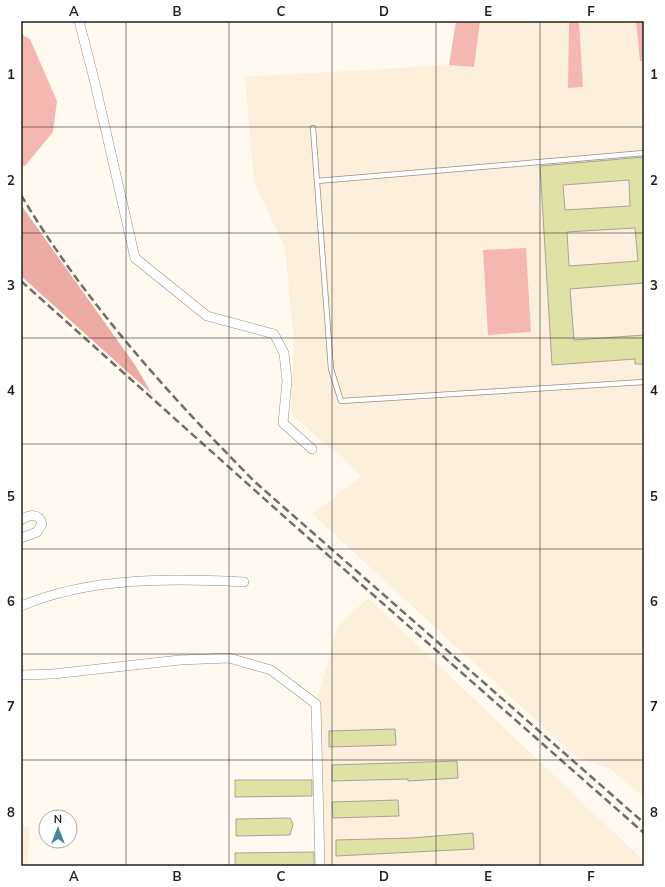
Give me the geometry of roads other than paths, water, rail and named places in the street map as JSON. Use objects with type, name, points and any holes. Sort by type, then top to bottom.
[{"type":"street","points":[[79,21],[135,258],[207,316],[274,334],[284,353],[287,381],[283,423],[312,449]]},
{"type":"street","points":[[21,520],[29,515],[36,515],[41,520],[42,524],[37,532],[21,538]]},
{"type":"street","points":[[21,606],[75,590],[131,581],[185,578],[244,582]]},
{"type":"street","points":[[21,676],[53,674],[180,660],[229,658],[271,670],[316,704],[320,866]]},
{"type":"lane","points":[[313,128],[331,369],[341,401],[644,382]]},
{"type":"lane","points":[[317,181],[644,153]]},
{"type":"railway","points":[[21,195],[72,273],[129,346],[191,415],[255,482],[644,823]]},
{"type":"railway","points":[[21,281],[288,520],[644,833]]}]
